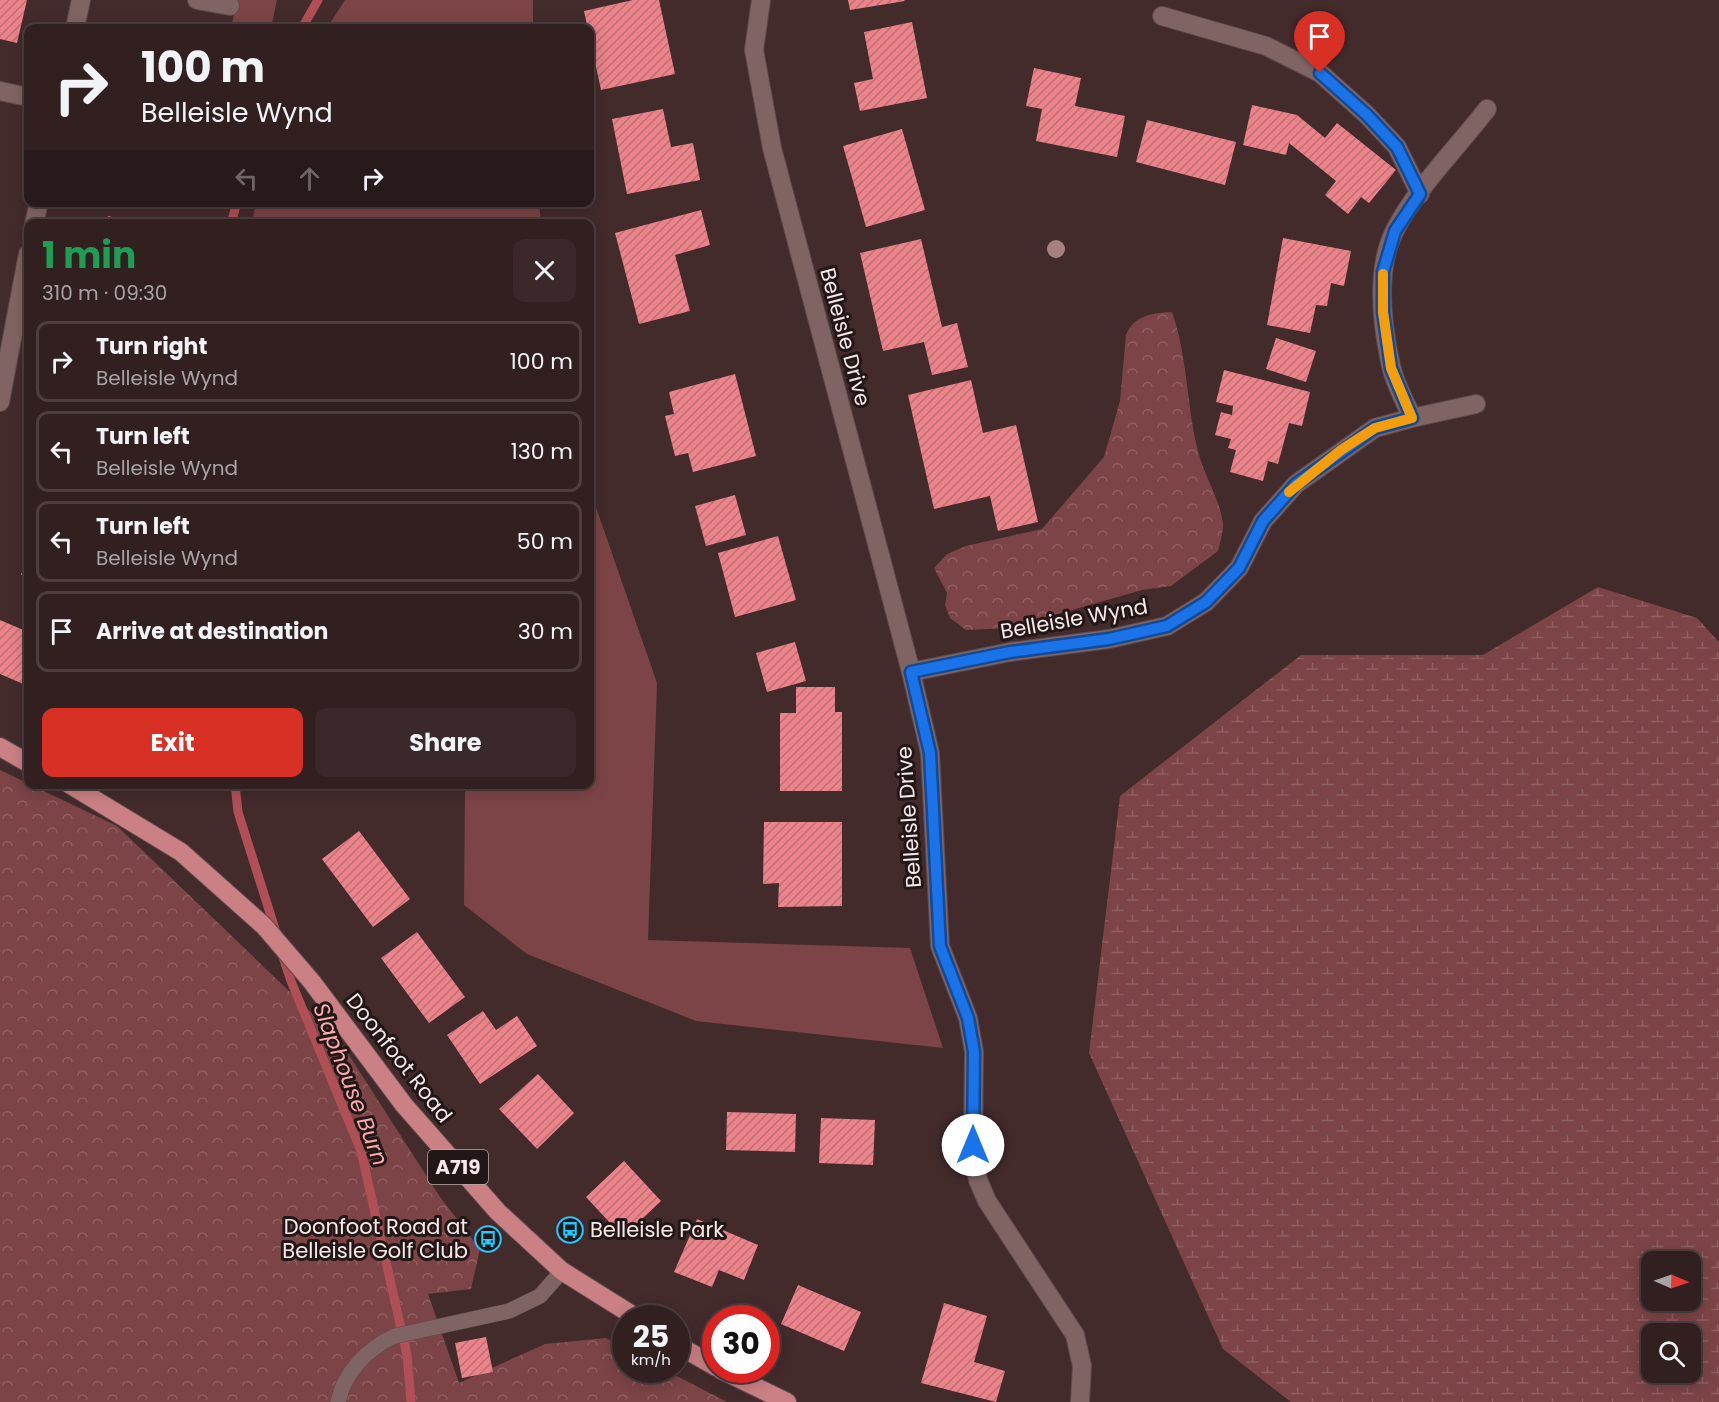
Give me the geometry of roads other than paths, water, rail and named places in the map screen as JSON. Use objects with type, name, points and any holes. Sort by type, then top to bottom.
[{"type":"main road","points":[[0,747],[24,761]]},
{"type":"main road","name":"Doonfoot Road","points":[[77,789],[181,852],[264,926],[312,982],[404,1105],[498,1212],[562,1271],[616,1305]]},
{"type":"main road","points":[[748,1383],[787,1402]]},
{"type":"street","points":[[76,24],[81,0]]},
{"type":"street","points":[[197,0],[230,6]]},
{"type":"street","name":"Belleisle Drive","points":[[761,0],[754,50],[772,148],[911,672],[930,753],[940,946],[968,1018],[974,1052],[973,1145],[978,1180],[987,1201],[1075,1335],[1082,1366],[1080,1402]]},
{"type":"street","points":[[1162,16],[1266,46],[1320,73],[1367,115],[1397,147],[1420,194]]},
{"type":"street","points":[[0,91],[24,96]]},
{"type":"street","points":[[1412,418],[1391,368],[1383,312],[1383,272],[1395,231],[1420,194],[1487,109]]},
{"type":"street","points":[[0,402],[24,275]]},
{"type":"street","name":"Belleisle Wynd","points":[[911,672],[1010,652],[1109,639],[1167,626],[1206,602],[1239,568],[1263,521],[1296,484],[1375,428],[1476,404]]},
{"type":"lane","points":[[338,1402],[347,1378],[362,1359],[380,1343],[395,1336],[509,1311],[540,1296],[562,1271]]},
{"type":"waterway","name":"Slaphouse Burn","points":[[304,24],[318,0]]},
{"type":"waterway","name":"Slaphouse Burn","points":[[232,219],[236,207]]},
{"type":"waterway","name":"Slaphouse Burn","points":[[236,789],[238,812],[276,932]]},
{"type":"waterway","name":"Slaphouse Burn","points":[[282,954],[361,1151],[407,1355],[411,1402]]},
{"type":"place","name":"Belleisle Park","points":[[570,1230]]},
{"type":"place","name":"Doonfoot Road at Belleisle Golf Club","points":[[488,1239]]}]
